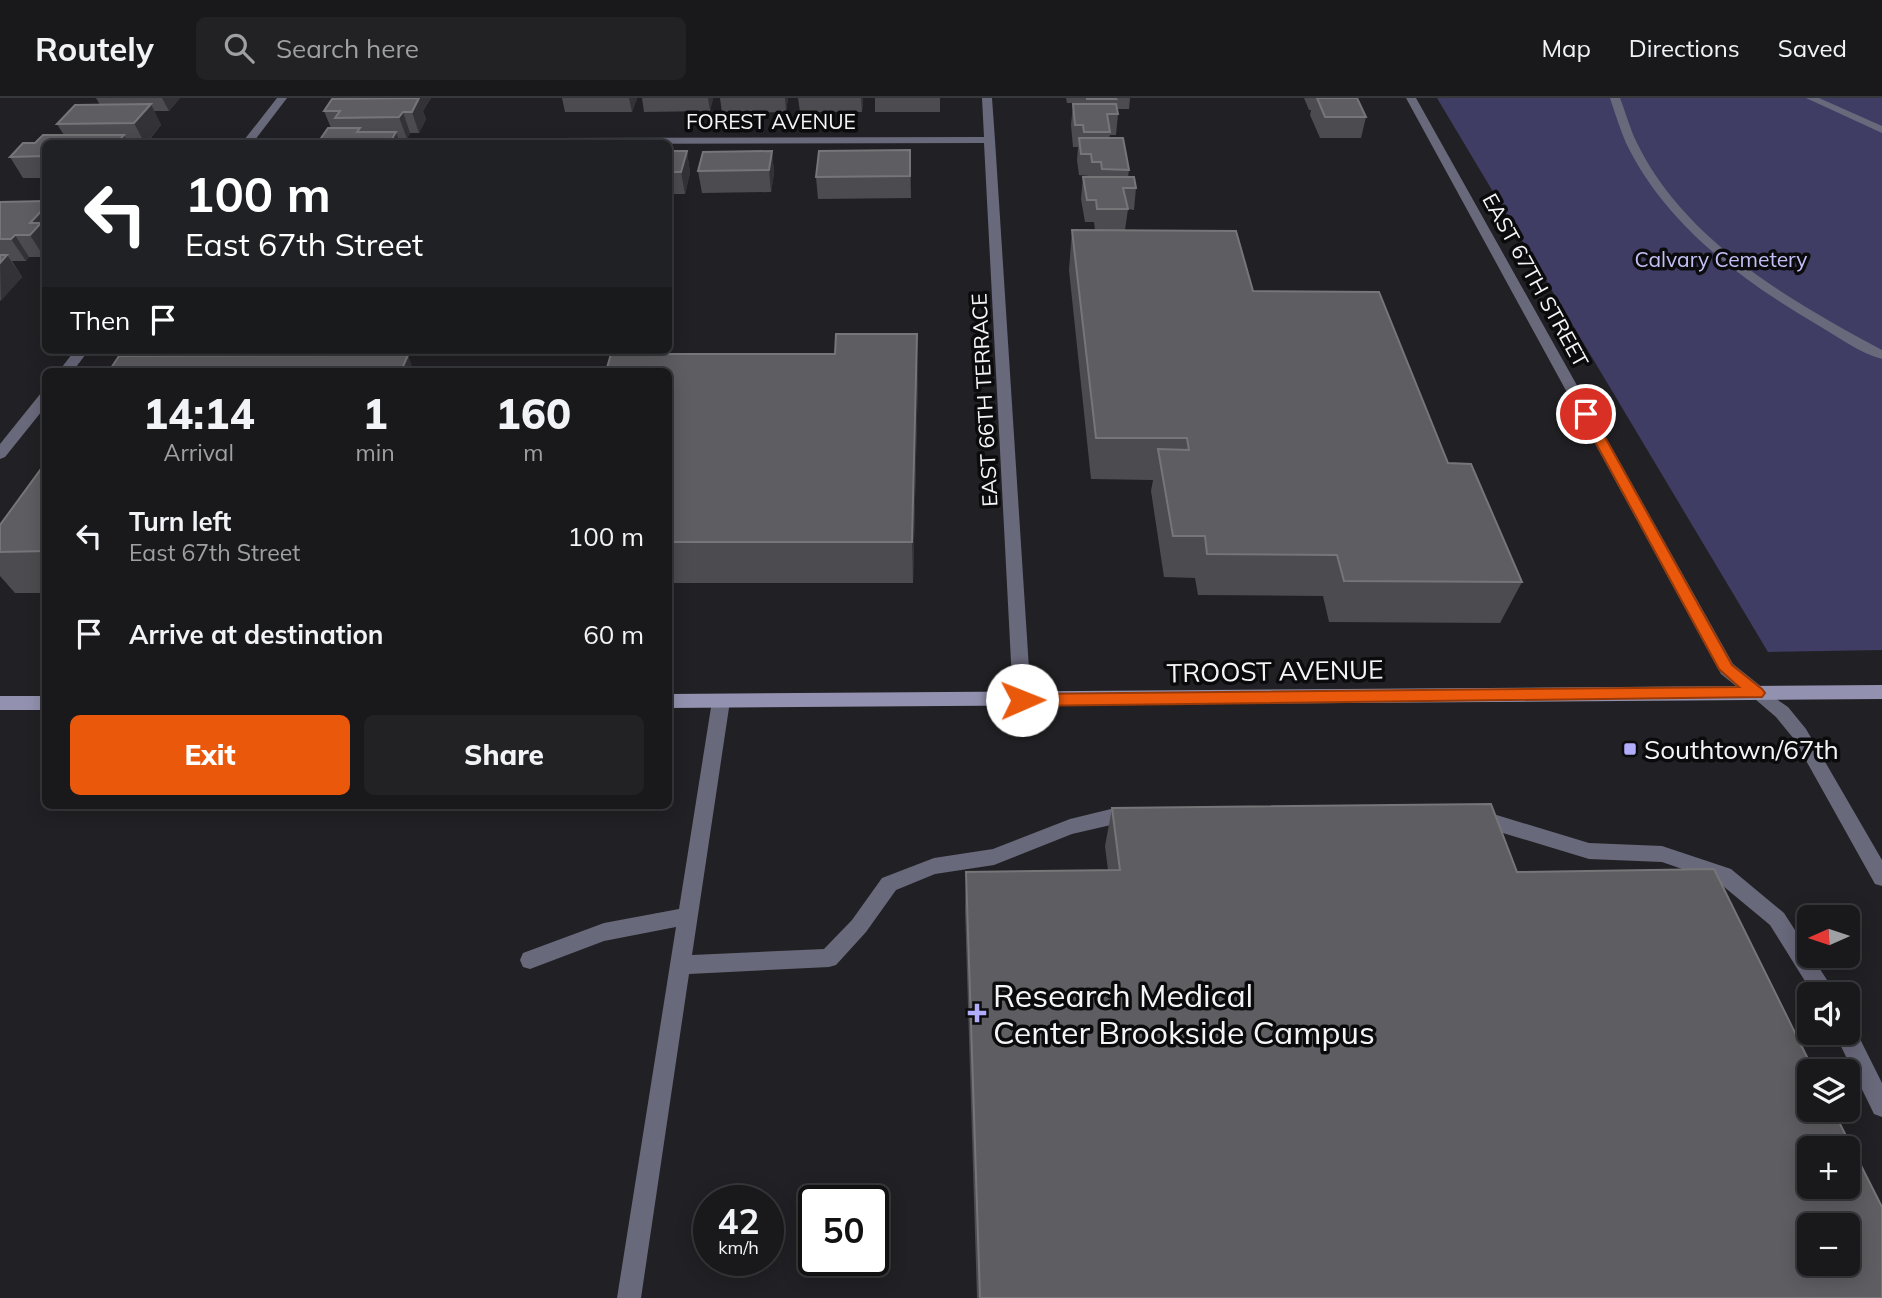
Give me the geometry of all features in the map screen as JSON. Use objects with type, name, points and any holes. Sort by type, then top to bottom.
[{"type":"main road","name":"TROOST AVENUE","points":[[672,701],[1882,692]]},
{"type":"main road","points":[[0,703],[42,703]]},
{"type":"street","points":[[249,140],[282,98]]},
{"type":"street","name":"EAST 66TH TERRACE","points":[[988,98],[1022,700]]},
{"type":"street","name":"EAST 67TH STREET","points":[[1411,98],[1727,669],[1782,712],[1800,734],[1882,878]]},
{"type":"street","points":[[1615,98],[1622,125],[1641,162],[1674,206],[1713,247],[1776,292],[1882,355]]},
{"type":"street","points":[[1811,98],[1882,130]]},
{"type":"street","name":"FOREST AVENUE","points":[[672,141],[990,140]]},
{"type":"street","points":[[68,368],[79,354]]},
{"type":"street","points":[[0,454],[42,401]]},
{"type":"street","points":[[629,1298],[721,701]]},
{"type":"street","points":[[1461,811],[1589,851],[1662,853],[1724,875],[1777,919],[1817,982]]},
{"type":"street","points":[[681,965],[830,958],[859,926],[889,884],[934,866],[994,858],[1070,827],[1111,817],[1153,816]]},
{"type":"street","points":[[530,960],[604,932],[688,916]]},
{"type":"street","points":[[1851,1045],[1881,1105]]},
{"type":"green space","name":"Calvary Cemetery","points":[[1437,98],[1882,98],[1882,650],[1768,652]]},
{"type":"building","points":[[419,98],[412,112],[403,112],[399,117],[335,118],[340,111],[324,111],[332,99]]},
{"type":"building","points":[[1317,98],[1357,98],[1366,117],[1325,117]]},
{"type":"building","points":[[151,104],[134,123],[57,124],[75,105]]},
{"type":"building","points":[[1073,104],[1116,104],[1118,114],[1107,114],[1110,132],[1084,132],[1083,125],[1075,125]]},
{"type":"building","points":[[328,128],[360,128],[357,132],[396,132],[391,140],[320,140]]},
{"type":"building","points":[[43,135],[124,135],[120,140],[42,140],[42,156],[10,157],[23,143],[35,143]]},
{"type":"building","points":[[1079,138],[1123,138],[1129,170],[1102,169],[1101,162],[1092,162],[1091,154],[1081,154]]},
{"type":"building","points":[[910,150],[910,176],[816,177],[819,151]]},
{"type":"building","points":[[672,151],[687,151],[681,172],[672,172]]},
{"type":"building","points":[[772,151],[769,170],[698,171],[703,152]]},
{"type":"building","points":[[1083,177],[1134,177],[1136,188],[1123,188],[1128,209],[1097,209],[1096,200],[1087,200]]},
{"type":"building","points":[[42,201],[42,210],[30,223],[41,223],[30,235],[0,239],[0,202]]},
{"type":"building","points":[[1072,230],[1236,231],[1253,291],[1379,292],[1448,463],[1471,464],[1522,582],[1344,581],[1337,555],[1207,554],[1205,536],[1173,536],[1158,449],[1189,450],[1187,438],[1096,438]]},
{"type":"building","points":[[836,334],[917,334],[912,542],[672,542],[672,368],[607,368],[611,354],[835,354]]},
{"type":"building","points":[[408,355],[402,368],[111,368],[119,356]]},
{"type":"building","points":[[42,467],[42,551],[0,552],[0,525]]},
{"type":"building","points":[[1491,804],[1517,872],[1714,869],[1797,1037],[1797,1045],[1801,1045],[1808,1059],[1797,1059],[1797,1122],[1839,1122],[1846,1136],[1797,1136],[1797,1199],[1860,1199],[1860,1163],[1882,1207],[1882,1298],[980,1298],[966,872],[1120,870],[1112,808]]},
{"type":"place","name":"Southtown/67th","points":[[1630,749]]},
{"type":"place","name":"Research Medical Center Brookside Campus","points":[[977,1013]]},
{"type":"route","points":[[1022,700],[1757,693],[1727,669],[1586,414]]}]
